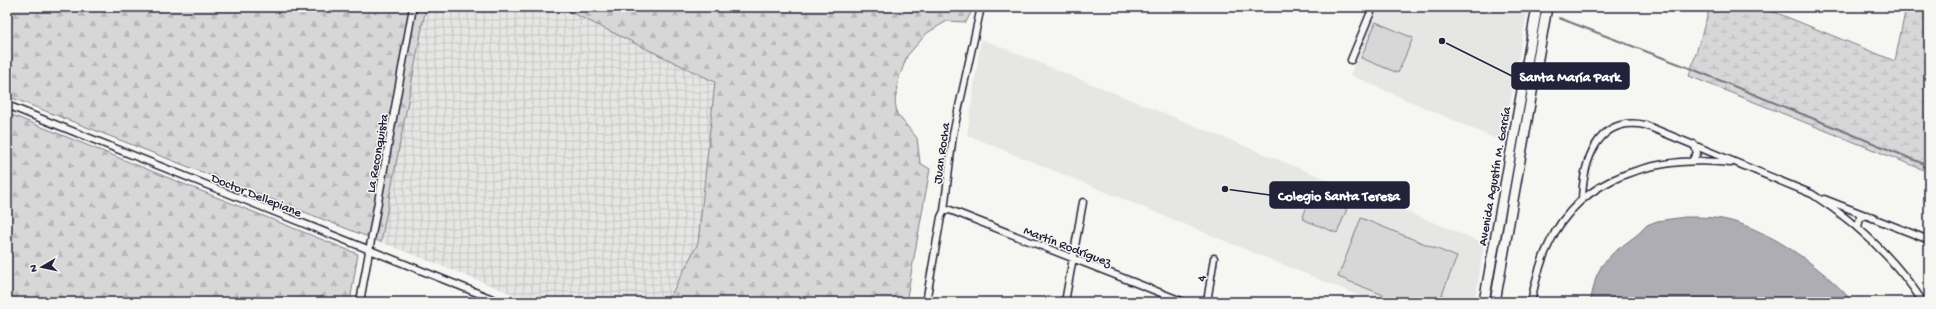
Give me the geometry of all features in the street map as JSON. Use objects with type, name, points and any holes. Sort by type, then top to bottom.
[{"type":"main road","name":"Avenida Agustín M. García","points":[[1484,302],[1537,7]]},
{"type":"main road","name":"Avenida Agustín M. García","points":[[1495,302],[1547,7]]},
{"type":"street","name":"La Reconquista","points":[[360,302],[414,7]]},
{"type":"street","name":"Juan Rocha","points":[[926,302],[940,217],[944,211],[953,134],[981,7]]},
{"type":"street","points":[[1351,60],[1373,7]]},
{"type":"street","name":"Doctor Dellepiane","points":[[7,105],[500,302]]},
{"type":"street","points":[[1582,200],[1584,181],[1592,149],[1598,140],[1613,128],[1620,125],[1636,123],[1656,128],[1738,164],[1929,240]]},
{"type":"street","points":[[1692,161],[1697,153],[1694,144]]},
{"type":"street","points":[[1531,302],[1542,260],[1549,243],[1569,214],[1582,200],[1608,182],[1623,174],[1653,165],[1692,161],[1738,164]]},
{"type":"street","points":[[1812,194],[1833,207],[1858,228],[1895,265],[1923,302]]},
{"type":"street","points":[[1065,302],[1074,259],[1083,202]]},
{"type":"street","name":"Martín Rodríguez","points":[[944,211],[950,210],[1184,302]]},
{"type":"street","points":[[1858,228],[1858,220],[1860,217],[1867,215]]},
{"type":"street","name":"4","points":[[1207,302],[1214,258]]},
{"type":"shaded area","points":[[426,7],[560,7],[715,81],[698,243],[671,295],[659,302],[533,302],[381,242]]},
{"type":"shaded area","points":[[1377,7],[1528,7],[1503,142],[1350,75]]},
{"type":"shaded area","points":[[981,39],[1484,243],[1475,302],[1374,302],[967,135]]},
{"type":"shaded area","points":[[1685,217],[1708,217],[1739,223],[1775,240],[1810,263],[1841,289],[1853,302],[1590,302],[1596,277],[1602,265],[1613,253],[1638,234],[1647,225],[1657,221]]},
{"type":"green space","points":[[7,7],[426,7],[381,242],[7,96]]},
{"type":"green space","points":[[560,7],[974,7],[966,22],[947,21],[927,33],[907,56],[899,78],[895,101],[897,114],[917,138],[920,163],[930,169],[906,302],[659,302],[671,295],[698,243],[715,82]]},
{"type":"green space","points":[[1710,7],[1762,7],[1895,61],[1906,7],[1929,7],[1929,172],[1689,76]]},
{"type":"green space","points":[[1376,22],[1413,38],[1398,73],[1361,58]]},
{"type":"green space","points":[[7,113],[358,254],[350,302],[7,302]]},
{"type":"green space","points":[[1312,194],[1347,209],[1337,233],[1302,219]]},
{"type":"green space","points":[[1361,218],[1457,257],[1439,302],[1401,302],[1338,277]]},
{"type":"waterway","points":[[1559,18],[1692,69],[1929,166]]},
{"type":"place","name":"Santa María Park","points":[[1442,41]]},
{"type":"place","name":"Colegio Santa Teresa","points":[[1225,189]]}]
